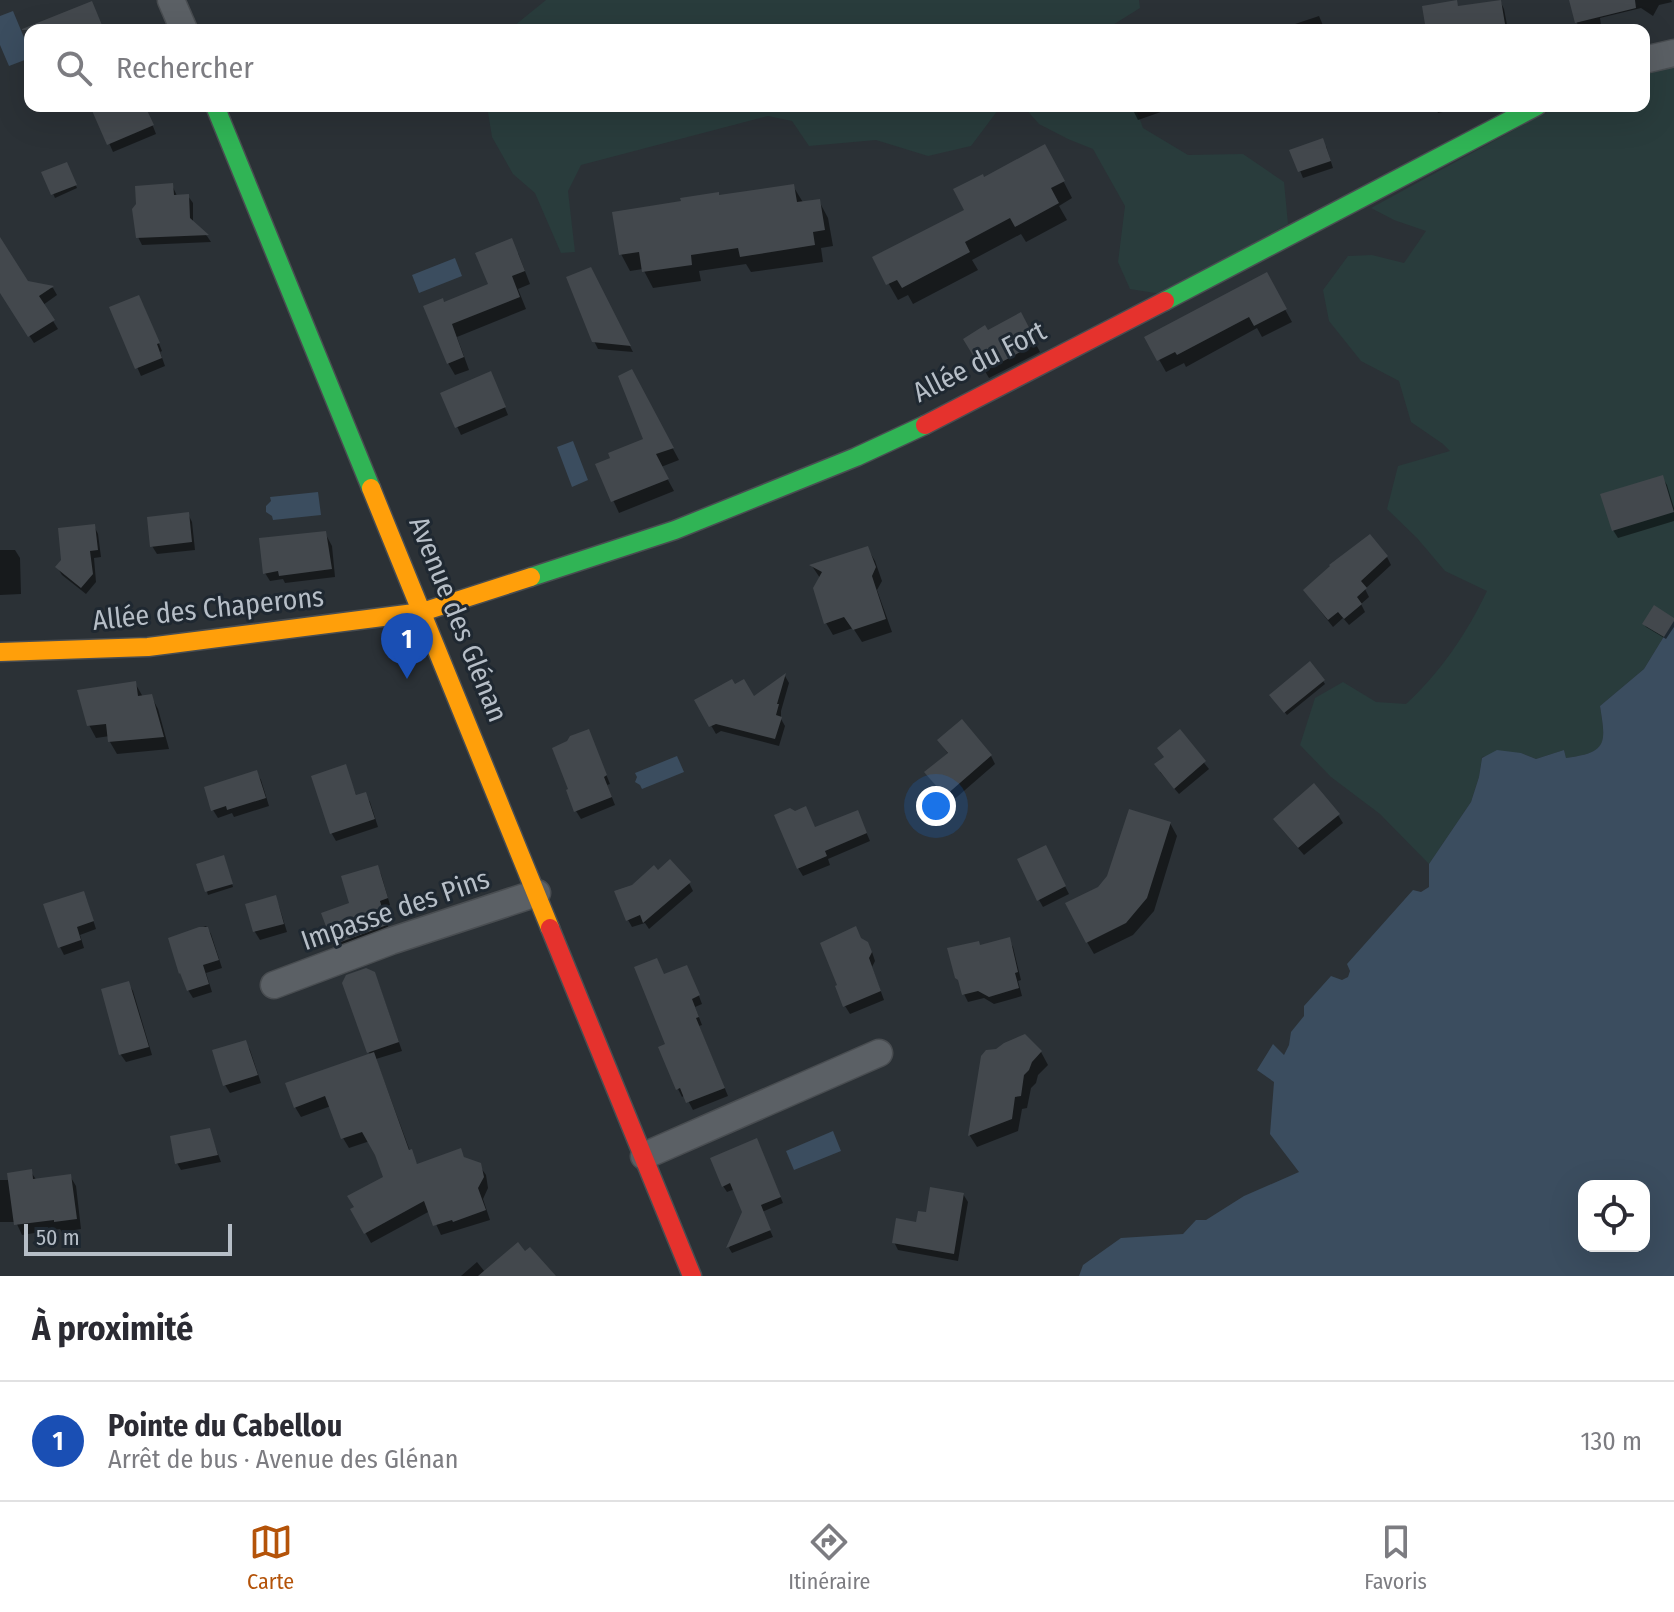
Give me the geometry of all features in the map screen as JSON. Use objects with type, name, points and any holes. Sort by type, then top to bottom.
[{"type":"street","points":[[171,0],[181,24]]},
{"type":"street","points":[[1650,59],[1674,53]]},
{"type":"street","name":"Avenue des Glénan","points":[[217,112],[692,1276]]},
{"type":"street","name":"Allée du Fort","points":[[422,612],[675,530],[856,457],[969,404],[1526,112]]},
{"type":"street","name":"Allée des Chaperons","points":[[0,652],[148,647],[422,612]]},
{"type":"street","name":"Impasse des Pins","points":[[274,985],[406,936],[537,893]]},
{"type":"street","points":[[644,1156],[879,1053]]},
{"type":"shaded area","points":[[546,0],[1139,0],[1140,8],[1114,24],[516,24]]},
{"type":"shaded area","points":[[1674,64],[1674,620],[1644,669],[1600,706],[1603,738],[1597,749],[1566,758],[1564,750],[1536,759],[1521,753],[1482,757],[1471,802],[1429,864],[1380,814],[1331,777],[1300,745],[1315,698],[1343,682],[1376,702],[1406,704],[1431,679],[1452,651],[1487,591],[1445,571],[1387,509],[1398,466],[1450,451],[1411,422],[1399,381],[1361,361],[1329,321],[1323,290],[1348,256],[1372,255],[1404,263],[1426,231],[1371,208],[1547,112],[1650,112],[1650,70]]},
{"type":"shaded area","points":[[488,112],[996,112],[971,146],[928,156],[876,140],[809,146],[792,121],[768,116],[581,165],[568,191],[575,252],[561,253],[535,193],[513,174],[492,137]]},
{"type":"shaded area","points":[[1028,112],[1137,112],[1143,128],[1188,155],[1243,154],[1284,182],[1288,224],[1161,294],[1130,289],[1118,262],[1125,206],[1093,149],[1039,124]]},
{"type":"water","points":[[13,11],[24,38],[24,60],[9,66],[0,45],[0,16]]},
{"type":"water","points":[[455,258],[462,276],[419,293],[412,275]]},
{"type":"water","points":[[573,441],[588,480],[572,487],[557,447]]},
{"type":"water","points":[[318,492],[321,515],[273,520],[266,512],[270,497]]},
{"type":"water","points":[[1674,620],[1674,1276],[1079,1276],[1083,1265],[1121,1238],[1183,1234],[1196,1220],[1206,1220],[1244,1196],[1299,1172],[1270,1134],[1274,1082],[1257,1070],[1273,1044],[1284,1055],[1291,1032],[1304,1016],[1304,1006],[1331,976],[1342,980],[1348,977],[1350,971],[1347,964],[1413,890],[1421,892],[1429,887],[1429,864],[1471,802],[1482,758],[1497,750],[1521,753],[1536,759],[1564,750],[1566,758],[1590,753],[1597,749],[1603,737],[1600,706],[1644,669]]},
{"type":"water","points":[[677,756],[684,772],[642,789],[635,782],[635,773]]},
{"type":"water","points":[[833,1131],[841,1151],[794,1170],[786,1151]]},
{"type":"building","points":[[1457,0],[1458,6],[1501,0],[1505,24],[1425,24],[1422,6]]},
{"type":"building","points":[[1569,0],[1635,0],[1636,8],[1575,23]]},
{"type":"building","points":[[92,1],[102,24],[34,24]]},
{"type":"building","points":[[93,112],[148,112],[154,125],[107,145]]},
{"type":"building","points":[[1323,138],[1331,161],[1298,172],[1289,150]]},
{"type":"building","points":[[1045,144],[1065,181],[1051,188],[1059,203],[1015,227],[1010,218],[965,242],[970,252],[902,288],[897,280],[886,285],[872,257],[964,210],[953,189],[983,174],[984,177]]},
{"type":"building","points":[[67,162],[77,185],[51,195],[41,172]]},
{"type":"building","points":[[173,183],[174,195],[189,194],[190,218],[209,235],[136,238],[132,209],[136,204],[135,186]]},
{"type":"building","points":[[794,184],[797,202],[820,199],[825,230],[813,232],[815,245],[740,257],[738,248],[691,255],[692,265],[642,272],[639,252],[619,255],[612,212],[719,192],[719,195]]},
{"type":"building","points":[[0,237],[28,281],[54,286],[39,296],[55,320],[28,337],[0,293]]},
{"type":"building","points":[[512,238],[525,271],[512,276],[520,297],[452,324],[464,357],[447,364],[423,306],[443,298],[444,302],[488,284],[475,253]]},
{"type":"building","points":[[591,267],[631,346],[592,342],[566,277]]},
{"type":"building","points":[[1267,272],[1287,309],[1254,326],[1249,317],[1177,355],[1175,352],[1157,361],[1144,337]]},
{"type":"building","points":[[139,295],[160,343],[157,344],[162,358],[135,369],[109,307]]},
{"type":"building","points":[[1021,312],[1037,343],[983,372],[963,339],[985,325],[988,330]]},
{"type":"building","points":[[632,369],[674,448],[656,454],[669,479],[611,502],[595,464],[610,458],[608,453],[643,439],[618,376]]},
{"type":"building","points":[[491,371],[506,407],[455,428],[440,393]]},
{"type":"building","points":[[1663,475],[1674,512],[1612,531],[1600,494]]},
{"type":"building","points":[[189,512],[192,542],[150,547],[147,517]]},
{"type":"building","points":[[95,524],[98,550],[90,551],[93,574],[81,588],[55,567],[61,560],[58,528]]},
{"type":"building","points":[[326,531],[332,569],[279,576],[278,571],[263,574],[259,538]]},
{"type":"building","points":[[1370,534],[1388,556],[1361,581],[1367,588],[1357,597],[1362,604],[1344,619],[1338,612],[1328,620],[1303,590],[1329,565]]},
{"type":"building","points":[[868,546],[876,567],[872,576],[886,619],[853,630],[844,617],[824,624],[813,588],[822,572],[809,565]]},
{"type":"building","points":[[1654,605],[1674,618],[1664,637],[1642,624]]},
{"type":"building","points":[[1310,661],[1325,680],[1284,713],[1269,695]]},
{"type":"building","points":[[786,673],[777,704],[776,715],[782,717],[775,739],[716,724],[709,727],[694,700],[732,679],[735,684],[744,679],[754,696]]},
{"type":"building","points":[[136,681],[138,696],[152,694],[164,737],[108,742],[106,724],[87,726],[77,690]]},
{"type":"building","points":[[962,719],[992,755],[945,796],[924,772],[948,753],[937,740]]},
{"type":"building","points":[[589,729],[612,797],[574,812],[552,748],[567,741],[570,736]]},
{"type":"building","points":[[1180,729],[1206,761],[1174,789],[1154,764],[1164,757],[1157,748]]},
{"type":"building","points":[[346,764],[356,795],[366,792],[375,819],[330,834],[311,776]]},
{"type":"building","points":[[257,770],[266,798],[227,810],[226,806],[211,811],[204,787]]},
{"type":"building","points":[[1314,783],[1340,814],[1298,848],[1273,819]]},
{"type":"building","points":[[806,806],[815,827],[858,810],[867,833],[825,851],[827,856],[797,869],[774,815],[790,808],[795,811]]},
{"type":"building","points":[[1129,809],[1171,822],[1147,898],[1126,923],[1086,943],[1065,903],[1098,887],[1107,876]]},
{"type":"building","points":[[1046,845],[1066,886],[1037,901],[1017,859]]},
{"type":"building","points":[[224,855],[233,884],[205,892],[196,864]]},
{"type":"building","points":[[670,859],[691,882],[643,923],[640,915],[626,921],[614,891],[632,885],[654,865],[658,870]]},
{"type":"building","points":[[378,865],[388,898],[380,901],[387,925],[333,945],[321,913],[349,903],[341,876]]},
{"type":"building","points":[[84,891],[94,921],[77,927],[81,940],[58,948],[43,904]]},
{"type":"building","points":[[276,895],[284,924],[253,932],[245,904]]},
{"type":"building","points":[[856,926],[872,952],[869,958],[881,991],[843,1007],[820,943]]},
{"type":"building","points":[[208,927],[219,960],[203,965],[209,984],[187,991],[168,938]]},
{"type":"building","points":[[1010,937],[1019,988],[989,997],[978,991],[962,995],[947,948],[979,941],[980,945]]},
{"type":"building","points":[[657,958],[664,974],[687,965],[700,995],[692,999],[699,1017],[696,1018],[725,1088],[686,1103],[680,1088],[676,1090],[658,1047],[665,1044],[634,967]]},
{"type":"building","points":[[366,968],[375,972],[399,1042],[367,1053],[342,983],[346,975]]},
{"type":"building","points":[[129,981],[149,1047],[119,1055],[101,989]]},
{"type":"building","points":[[1025,1034],[1042,1051],[1024,1075],[1021,1096],[1015,1097],[1012,1119],[968,1136],[981,1056],[986,1050],[996,1049]]},
{"type":"building","points":[[246,1040],[258,1075],[223,1086],[212,1050]]},
{"type":"building","points":[[374,1052],[409,1150],[412,1149],[417,1164],[461,1148],[464,1157],[481,1163],[484,1177],[478,1188],[486,1210],[433,1226],[424,1201],[364,1234],[350,1209],[354,1207],[347,1196],[383,1177],[375,1155],[362,1132],[341,1139],[325,1096],[294,1108],[285,1083]]},
{"type":"building","points":[[210,1128],[218,1155],[175,1164],[170,1136]]},
{"type":"building","points":[[757,1138],[781,1197],[761,1205],[771,1230],[726,1248],[742,1212],[730,1183],[722,1187],[710,1158]]},
{"type":"building","points":[[32,1169],[33,1179],[71,1174],[77,1219],[14,1225],[7,1173]]},
{"type":"building","points":[[930,1187],[964,1193],[954,1254],[892,1243],[896,1218],[916,1222],[918,1211],[926,1212]]},
{"type":"building","points":[[518,1242],[525,1251],[530,1247],[556,1276],[478,1276]]},
{"type":"traffic: fast","points":[[217,112],[371,488]]},
{"type":"traffic: fast","points":[[1165,301],[1526,112]]},
{"type":"traffic: fast","points":[[531,577],[675,530],[856,457],[925,425]]},
{"type":"traffic: slow","points":[[371,488],[550,928]]},
{"type":"traffic: slow","points":[[0,652],[148,647],[422,612],[531,577]]},
{"type":"traffic: jam","points":[[925,425],[1165,301]]},
{"type":"traffic: jam","points":[[550,928],[692,1276]]},
{"type":"place","name":"Pointe du Cabellou","points":[[407,679]]}]
